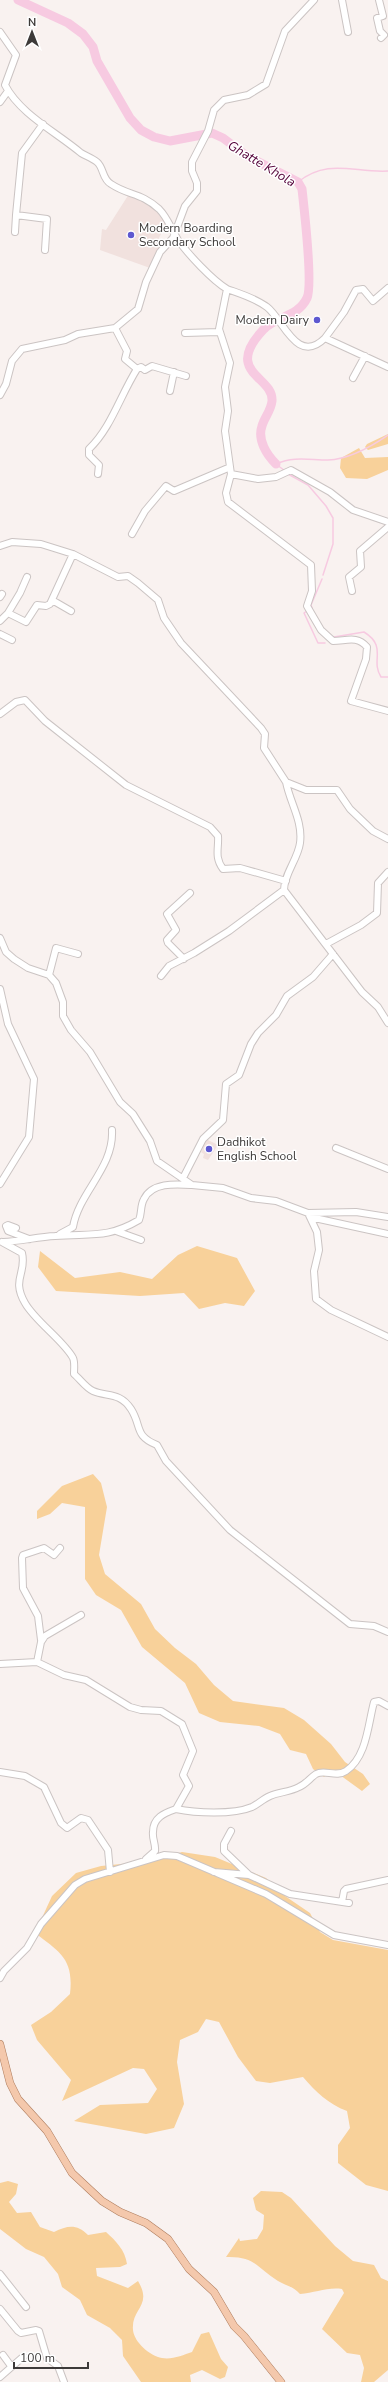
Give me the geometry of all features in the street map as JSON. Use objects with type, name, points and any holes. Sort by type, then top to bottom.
[{"type":"main road","points":[[0,2044],[10,2083],[18,2099],[40,2123],[72,2173],[102,2201],[120,2212],[146,2223],[168,2239],[189,2269],[214,2292],[234,2326],[282,2382]]},
{"type":"street","points":[[0,395],[6,384],[12,361],[22,349],[65,340],[78,334],[115,328],[123,324],[141,305],[146,282],[160,252],[173,238],[185,206],[197,191],[192,166],[208,131],[214,110],[220,103],[257,91],[266,84],[285,31],[314,0]]},
{"type":"street","points":[[342,0],[348,32]]},
{"type":"street","points":[[379,0],[383,16],[377,18],[380,31],[384,35],[381,38]]},
{"type":"street","points":[[0,32],[16,55],[14,64],[6,80],[8,91],[24,109],[81,153],[96,161],[102,169],[104,178],[112,185],[147,199],[168,219],[182,245],[227,289],[260,302],[276,316],[287,334],[309,347],[319,344],[344,312],[356,290],[363,289],[373,301],[388,288]]},
{"type":"street","points":[[0,102],[8,91]]},
{"type":"street","points":[[15,232],[22,153],[43,124]]},
{"type":"street","points":[[16,215],[47,219],[45,250]]},
{"type":"street","points":[[227,289],[219,332],[230,363],[226,387],[228,411],[225,431],[230,471],[226,493],[228,502],[311,565],[312,592],[307,606],[321,630],[333,641],[352,639],[361,642],[367,647],[366,659],[351,701],[388,711]]},
{"type":"street","points":[[115,328],[127,351],[125,359],[137,369]]},
{"type":"street","points":[[185,333],[219,332]]},
{"type":"street","points":[[325,338],[388,367]]},
{"type":"street","points":[[353,378],[365,356]]},
{"type":"street","points":[[98,474],[99,465],[89,455],[89,449],[104,434],[122,394],[137,369],[141,367],[145,370],[152,366],[186,376]]},
{"type":"street","points":[[170,391],[174,372]]},
{"type":"street","points":[[132,534],[145,511],[166,486],[174,491],[230,471],[258,479],[281,475],[288,471],[294,471],[330,492],[354,510],[388,522]]},
{"type":"street","points":[[352,591],[349,577],[361,567],[360,551],[388,527]]},
{"type":"street","points":[[0,546],[12,542],[34,543],[73,554],[118,577],[128,576],[151,593],[158,600],[167,624],[190,652],[261,728],[264,734],[264,748],[286,782],[298,818],[300,845],[284,890],[229,931],[184,959],[169,966],[161,976]]},
{"type":"street","points":[[8,613],[25,622],[37,605],[48,606],[73,554]]},
{"type":"street","points":[[0,621],[8,613],[20,594],[27,577]]},
{"type":"street","points":[[52,600],[71,611]]},
{"type":"street","points":[[0,634],[12,640]]},
{"type":"street","points":[[0,714],[16,702],[25,700],[46,721],[126,785],[210,827],[218,836],[216,851],[219,863],[223,869],[240,868],[286,881]]},
{"type":"street","points":[[286,782],[306,790],[337,790],[350,809],[373,832],[388,839]]},
{"type":"street","points":[[326,944],[361,925],[377,913],[378,884],[388,872]]},
{"type":"street","points":[[284,890],[362,992],[378,1007],[388,1023]]},
{"type":"street","points":[[184,959],[168,943],[167,940],[176,930],[166,914],[190,893]]},
{"type":"street","points":[[0,938],[6,952],[14,959],[28,968],[49,975],[61,992],[63,1016],[71,1030],[90,1052],[120,1102],[134,1114],[150,1141],[157,1161],[192,1184]]},
{"type":"street","points":[[49,975],[56,948],[78,954]]},
{"type":"street","points":[[183,1178],[203,1139],[223,1120],[226,1084],[239,1075],[250,1044],[258,1033],[276,1015],[287,996],[312,977],[333,954]]},
{"type":"street","points":[[0,989],[8,1024],[34,1080],[29,1137],[0,1184]]},
{"type":"street","points":[[55,1236],[74,1227],[76,1211],[103,1168],[110,1148],[112,1130]]},
{"type":"street","points":[[336,1148],[388,1169]]},
{"type":"street","points":[[1,1241],[30,1240],[55,1236],[101,1235],[116,1231],[139,1220],[144,1198],[151,1190],[170,1184],[192,1184],[223,1188],[251,1198],[276,1201],[309,1215],[388,1234]]},
{"type":"street","points":[[309,1215],[361,1212],[388,1217]]},
{"type":"street","points":[[309,1215],[317,1232],[319,1250],[314,1271],[316,1299],[331,1310],[388,1337]]},
{"type":"street","points":[[16,1228],[8,1225],[6,1226],[8,1231],[30,1240]]},
{"type":"street","points":[[116,1231],[142,1240]]},
{"type":"street","points":[[1,1241],[22,1253],[23,1268],[19,1275],[18,1288],[26,1304],[74,1359],[74,1374],[92,1390],[113,1394],[131,1409],[139,1433],[146,1441],[157,1445],[166,1461],[230,1530],[350,1624],[374,1626],[388,1632]]},
{"type":"street","points":[[37,1662],[41,1642],[38,1616],[23,1588],[22,1558],[23,1555],[44,1548],[54,1555],[60,1548]]},
{"type":"street","points":[[41,1642],[45,1636],[81,1615]]},
{"type":"street","points":[[0,1664],[37,1662],[64,1675],[86,1680],[130,1707],[148,1711],[157,1710],[182,1724],[193,1752],[183,1775],[189,1786],[176,1809]]},
{"type":"street","points":[[145,1860],[155,1851],[152,1832],[158,1818],[168,1810],[176,1809],[217,1812],[250,1808],[271,1795],[300,1787],[317,1774],[324,1772],[335,1774],[345,1772],[362,1751],[367,1730],[371,1722],[374,1702],[379,1701],[388,1706]]},
{"type":"street","points":[[0,1772],[26,1776],[44,1787],[61,1823],[67,1828],[81,1818],[88,1820],[108,1850],[110,1872]]},
{"type":"street","points":[[231,1831],[224,1844],[224,1851],[249,1875]]},
{"type":"street","points":[[0,1978],[4,1971],[27,1948],[41,1924],[75,1886],[85,1879],[164,1855],[176,1856],[266,1894],[334,1935],[388,1945]]},
{"type":"street","points":[[211,1872],[231,1872],[249,1875],[290,1894],[345,1902],[344,1891],[346,1889],[388,1880]]},
{"type":"street","points":[[0,2274],[26,2308]]},
{"type":"street","points":[[0,2308],[21,2333],[36,2330],[39,2332],[47,2358],[58,2366],[64,2382]]},
{"type":"street","points":[[3,2354],[11,2366]]},
{"type":"street","points":[[0,2377],[24,2356]]},
{"type":"shaded area","name":"Modern Boarding Secondary School","points":[[129,194],[149,204],[167,222],[158,240],[162,242],[150,268],[100,250],[102,229],[106,230]]},
{"type":"shaded area","points":[[388,434],[388,444],[368,450],[365,447],[367,444]]},
{"type":"shaded area","points":[[359,448],[365,458],[388,457],[388,470],[367,479],[346,478],[340,468],[341,458]]},
{"type":"shaded area","name":"Dadhikot English School","points":[[204,1138],[218,1145],[208,1160],[203,1158],[204,1154],[201,1152],[203,1147],[201,1146]]},
{"type":"shaded area","points":[[197,1246],[237,1258],[255,1291],[244,1306],[225,1303],[199,1309],[184,1293],[140,1296],[56,1291],[38,1267],[40,1251],[75,1278],[120,1272],[152,1279],[178,1255]]},
{"type":"shaded area","points":[[93,1474],[101,1483],[107,1507],[99,1555],[105,1574],[141,1604],[155,1629],[175,1648],[196,1664],[214,1685],[233,1701],[284,1708],[304,1720],[331,1744],[345,1762],[363,1774],[370,1784],[362,1791],[333,1770],[324,1777],[313,1769],[306,1754],[290,1750],[280,1734],[259,1726],[220,1722],[199,1713],[185,1683],[142,1647],[121,1610],[96,1595],[85,1579],[85,1507],[62,1503],[50,1514],[37,1519],[37,1511],[62,1486]]},
{"type":"shaded area","points":[[182,1852],[215,1857],[266,1878],[285,1896],[310,1913],[320,1932],[333,1940],[388,1950],[388,2191],[366,2185],[338,2163],[338,2145],[350,2128],[347,2111],[334,2105],[323,2097],[303,2077],[270,2083],[256,2081],[238,2057],[219,2022],[206,2019],[198,2032],[180,2040],[177,2062],[184,2104],[174,2128],[146,2134],[74,2121],[100,2105],[148,2103],[157,2089],[144,2069],[133,2068],[62,2101],[71,2080],[37,2040],[31,2025],[51,2012],[70,1994],[70,1972],[67,1964],[58,1951],[35,1933],[52,1896],[76,1873],[101,1866],[151,1861]]},
{"type":"shaded area","points":[[8,2181],[18,2184],[16,2194],[9,2202],[17,2213],[31,2212],[40,2227],[54,2232],[68,2227],[76,2227],[88,2235],[106,2232],[117,2242],[124,2254],[127,2264],[120,2267],[96,2268],[97,2276],[128,2288],[138,2281],[142,2289],[143,2296],[133,2323],[133,2330],[136,2339],[143,2348],[157,2357],[177,2357],[192,2352],[201,2334],[209,2332],[221,2359],[228,2367],[225,2377],[220,2379],[202,2370],[190,2375],[191,2382],[141,2382],[123,2356],[122,2340],[110,2328],[87,2315],[80,2300],[62,2287],[58,2274],[44,2257],[26,2249],[0,2229],[0,2183]]},
{"type":"shaded area","points":[[261,2191],[282,2192],[291,2198],[335,2246],[353,2261],[374,2265],[381,2278],[388,2281],[388,2370],[374,2382],[361,2382],[364,2368],[360,2355],[347,2353],[322,2329],[344,2293],[342,2289],[331,2289],[300,2294],[278,2281],[249,2260],[236,2257],[226,2257],[239,2238],[240,2241],[257,2239],[263,2229],[264,2215],[256,2210],[253,2198]]},
{"type":"waterway","name":"Ghatte Khola","points":[[18,0],[68,23],[83,34],[93,47],[97,61],[130,118],[141,130],[154,137],[170,141],[212,133],[223,138],[247,156],[298,182],[302,189],[309,263],[309,290],[307,298],[293,313],[275,321],[264,329],[252,344],[248,355],[249,365],[253,372],[266,385],[271,393],[272,401],[263,423],[261,437],[266,452],[276,464]]},
{"type":"waterway","points":[[298,182],[320,170],[331,168],[388,171]]},
{"type":"waterway","points":[[285,471],[276,464],[295,459],[328,460],[352,455],[388,435]]},
{"type":"waterway","points":[[288,474],[308,485],[326,506],[333,518],[333,544],[323,575]]},
{"type":"waterway","points":[[312,608],[311,605],[322,579]]},
{"type":"waterway","points":[[307,611],[304,613],[318,643],[325,643]]},
{"type":"waterway","points":[[334,637],[364,632],[371,638],[377,648],[377,665],[381,677],[388,677]]},
{"type":"place","name":"Modern Boarding Secondary School","points":[[131,235]]},
{"type":"place","name":"Modern Dairy","points":[[317,320]]},
{"type":"place","name":"Dadhikot English School","points":[[209,1149]]}]
